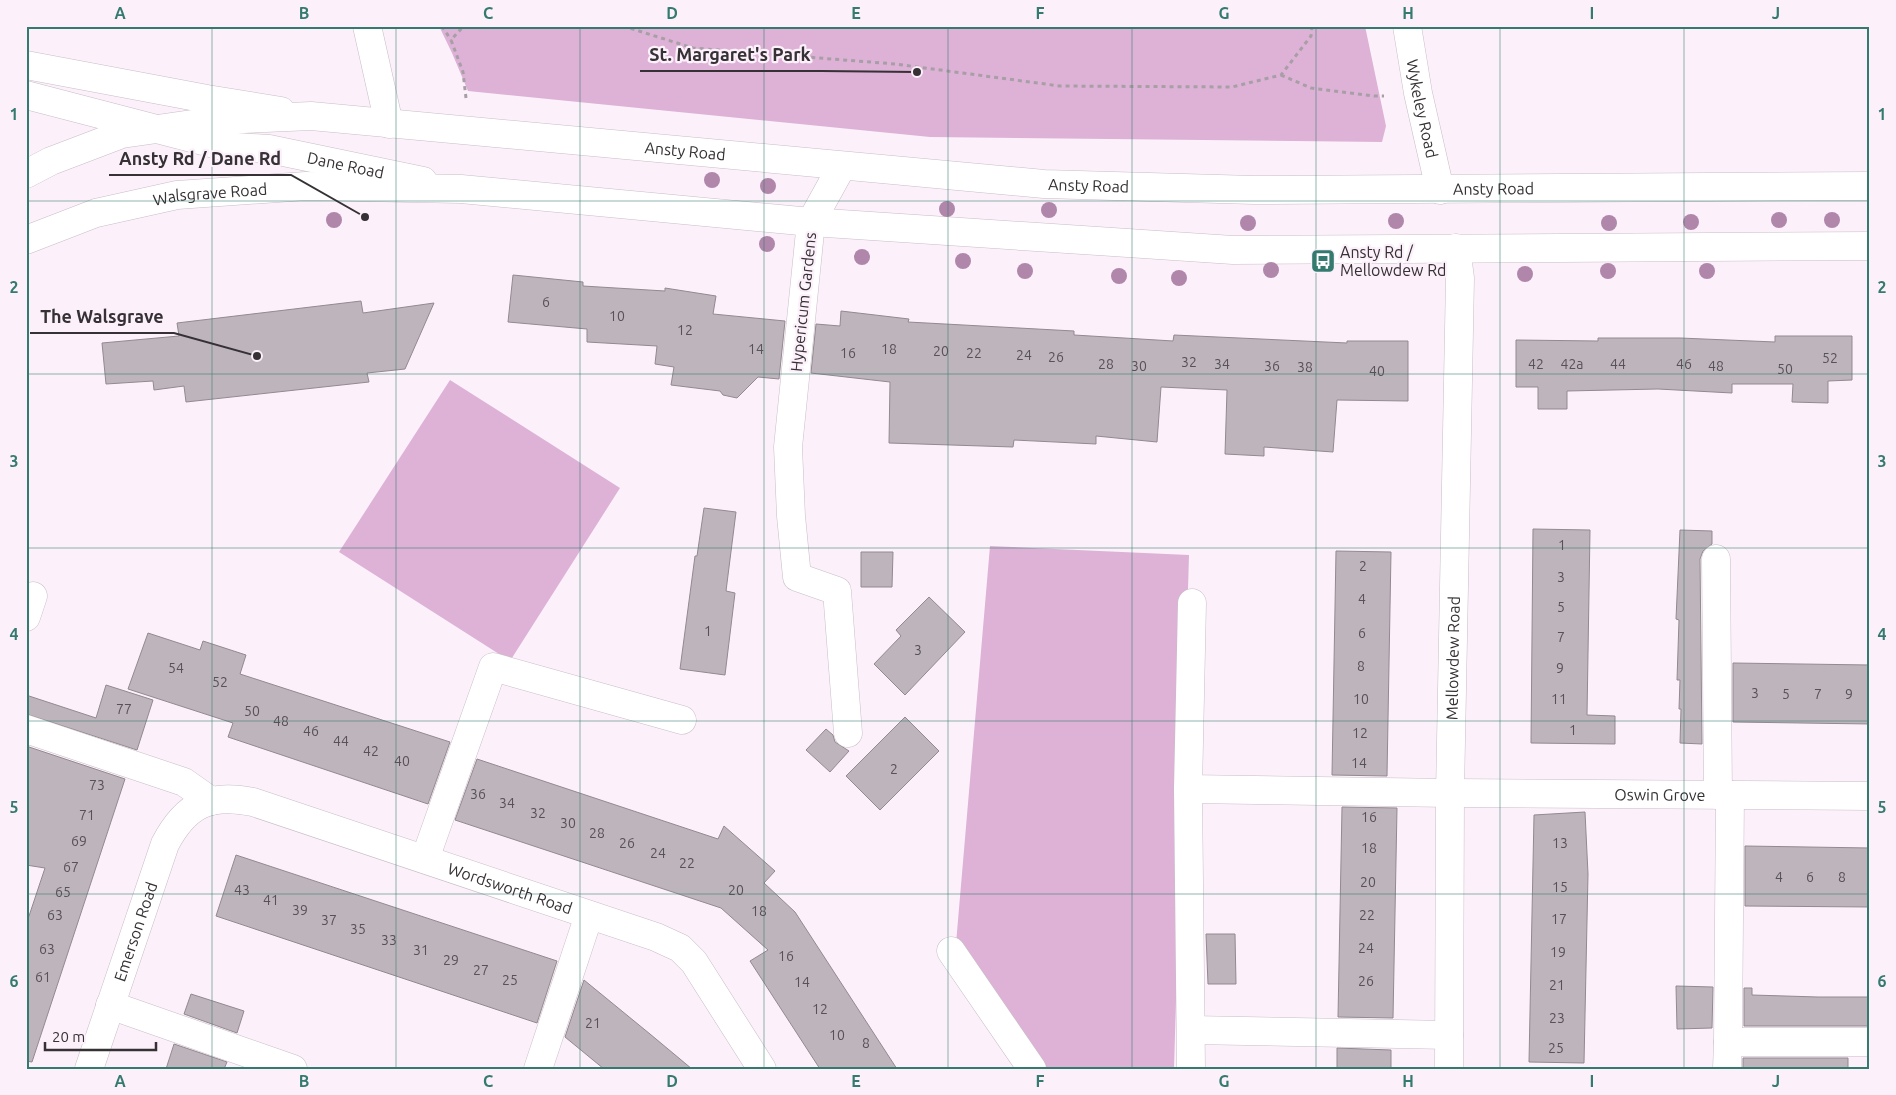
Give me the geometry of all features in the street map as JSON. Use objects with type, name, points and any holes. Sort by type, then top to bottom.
[{"type":"main road","points":[[367,26],[389,124]]},
{"type":"main road","name":"Wykeley Road","points":[[1407,26],[1418,93],[1440,190]]},
{"type":"main road","points":[[26,65],[311,116]]},
{"type":"main road","name":"Dane Road","points":[[26,95],[222,146],[269,149],[461,189]]},
{"type":"main road","points":[[26,174],[51,161],[122,134],[220,120],[311,116]]},
{"type":"main road","name":"Ansty Road","points":[[311,116],[1044,184],[1254,190],[1870,186]]},
{"type":"main road","name":"Hypericum Gardens","points":[[842,166],[811,222],[788,447],[790,516],[797,577],[837,590],[848,732]]},
{"type":"main road","name":"Walsgrave Road","points":[[26,240],[96,213],[177,195],[306,186],[461,189]]},
{"type":"main road","points":[[461,189],[811,222],[1233,250],[1870,246]]},
{"type":"main road","name":"Mellowdew Road","points":[[1449,1069],[1450,793],[1460,278],[1456,248]]},
{"type":"main road","points":[[1716,559],[1724,795],[1727,1069]]},
{"type":"main road","points":[[1191,1069],[1188,788],[1192,603]]},
{"type":"main road","points":[[425,859],[493,668],[682,720]]},
{"type":"main road","points":[[26,729],[184,782],[205,803]]},
{"type":"main road","name":"Oswin Grove","points":[[1188,788],[1450,793],[1870,796]]},
{"type":"main road","name":"Wordsworth Road","points":[[205,803],[235,798],[254,802],[589,914],[656,937],[680,948],[694,962],[762,1069]]},
{"type":"main road","name":"Emerson Road","points":[[89,1069],[165,844],[174,827],[186,814],[205,803]]},
{"type":"main road","points":[[538,1069],[589,914]]},
{"type":"main road","points":[[951,951],[1032,1069]]},
{"type":"main road","points":[[110,1005],[293,1069]]},
{"type":"main road","points":[[1191,1030],[1449,1034]]},
{"type":"main road","points":[[1728,1042],[1870,1042]]},
{"type":"path","points":[[442,26],[451,40],[463,72],[467,105],[462,131]]},
{"type":"path","points":[[451,40],[462,28],[468,26]]},
{"type":"path","points":[[623,26],[693,48],[895,64],[1060,86],[1232,87],[1281,75],[1312,88],[1374,96],[1418,93]]},
{"type":"path","points":[[1281,75],[1311,36],[1312,26]]},
{"type":"shaded area","points":[[439,26],[1365,26],[1386,126],[1382,142],[930,137],[468,91]]},
{"type":"shaded area","points":[[450,380],[620,488],[510,661],[339,552]]},
{"type":"shaded area","points":[[990,546],[1189,555],[1174,1069],[1032,1069],[954,967]]},
{"type":"building","points":[[513,275],[583,282],[583,286],[665,291],[665,288],[716,296],[713,314],[785,321],[779,379],[758,377],[737,398],[723,395],[720,391],[671,385],[674,367],[655,364],[657,346],[587,342],[587,329],[508,322]]},
{"type":"building","points":[[361,301],[363,313],[434,303],[405,369],[367,373],[369,382],[186,402],[184,386],[154,390],[153,381],[106,384],[102,343],[179,336],[177,323]]},
{"type":"building","points":[[841,311],[909,319],[908,322],[1074,331],[1074,335],[1173,341],[1174,335],[1347,343],[1347,341],[1408,341],[1408,401],[1337,400],[1333,452],[1264,447],[1264,456],[1225,454],[1227,390],[1161,387],[1157,442],[1096,436],[1096,444],[1014,440],[1013,447],[889,443],[890,382],[811,373],[816,324],[840,326]]},
{"type":"building","points":[[1775,336],[1852,336],[1852,380],[1828,381],[1828,403],[1792,402],[1793,384],[1732,384],[1732,393],[1658,389],[1567,391],[1567,409],[1538,409],[1538,387],[1516,387],[1516,340],[1598,341],[1598,338],[1680,338],[1775,342]]},
{"type":"building","points":[[704,508],[736,512],[726,591],[735,593],[725,675],[680,669],[695,556],[697,556]]},
{"type":"building","points":[[1533,529],[1590,530],[1587,715],[1615,716],[1615,744],[1531,743]]},
{"type":"building","points":[[1680,530],[1712,531],[1712,544],[1703,551],[1700,559],[1702,744],[1680,743],[1680,680],[1677,680],[1679,620],[1676,619]]},
{"type":"building","points":[[1336,551],[1391,552],[1387,776],[1332,775]]},
{"type":"building","points":[[861,552],[893,552],[892,587],[861,587]]},
{"type":"building","points":[[929,597],[965,632],[905,695],[874,664],[901,636],[896,630]]},
{"type":"building","points":[[148,633],[200,650],[203,641],[246,655],[240,674],[450,742],[428,804],[228,737],[233,723],[128,689]]},
{"type":"building","points":[[1733,663],[1870,665],[1870,724],[1733,722]]},
{"type":"building","points":[[106,685],[153,700],[137,750],[26,714],[26,695],[96,718]]},
{"type":"building","points":[[905,717],[939,751],[880,810],[846,776]]},
{"type":"building","points":[[826,729],[833,735],[835,742],[849,751],[830,772],[806,750]]},
{"type":"building","points":[[26,746],[125,779],[32,1062],[26,1061],[26,925],[45,868],[26,865]]},
{"type":"building","points":[[477,759],[718,839],[724,826],[775,871],[764,883],[795,912],[897,1069],[820,1069],[750,961],[768,950],[721,908],[455,820]]},
{"type":"building","points":[[1342,807],[1397,808],[1393,1018],[1338,1017]]},
{"type":"building","points":[[1585,812],[1588,874],[1584,1063],[1529,1062],[1534,815]]},
{"type":"building","points":[[1745,846],[1870,848],[1870,907],[1745,906]]},
{"type":"building","points":[[236,855],[557,961],[537,1023],[216,916]]},
{"type":"building","points":[[1206,934],[1235,934],[1236,984],[1208,984]]},
{"type":"building","points":[[584,980],[692,1069],[604,1069],[565,1037]]},
{"type":"building","points":[[1676,986],[1713,987],[1712,1028],[1677,1029]]},
{"type":"building","points":[[1744,988],[1752,988],[1752,995],[1870,997],[1870,1026],[1744,1026]]},
{"type":"building","points":[[191,994],[244,1011],[237,1033],[184,1014]]},
{"type":"building","points":[[174,1044],[227,1062],[224,1069],[166,1069]]},
{"type":"building","points":[[1337,1048],[1391,1050],[1391,1069],[1337,1069]]},
{"type":"building","points":[[1743,1058],[1848,1058],[1848,1069],[1743,1069]]},
{"type":"place","name":"St. Margaret's Park","points":[[917,72]]},
{"type":"place","name":"Ansty Rd / Dane Rd","points":[[365,217]]},
{"type":"place","name":"Ansty Rd / Mellowdew Rd","points":[[1323,261]]},
{"type":"place","name":"The Walsgrave","points":[[257,356]]}]
